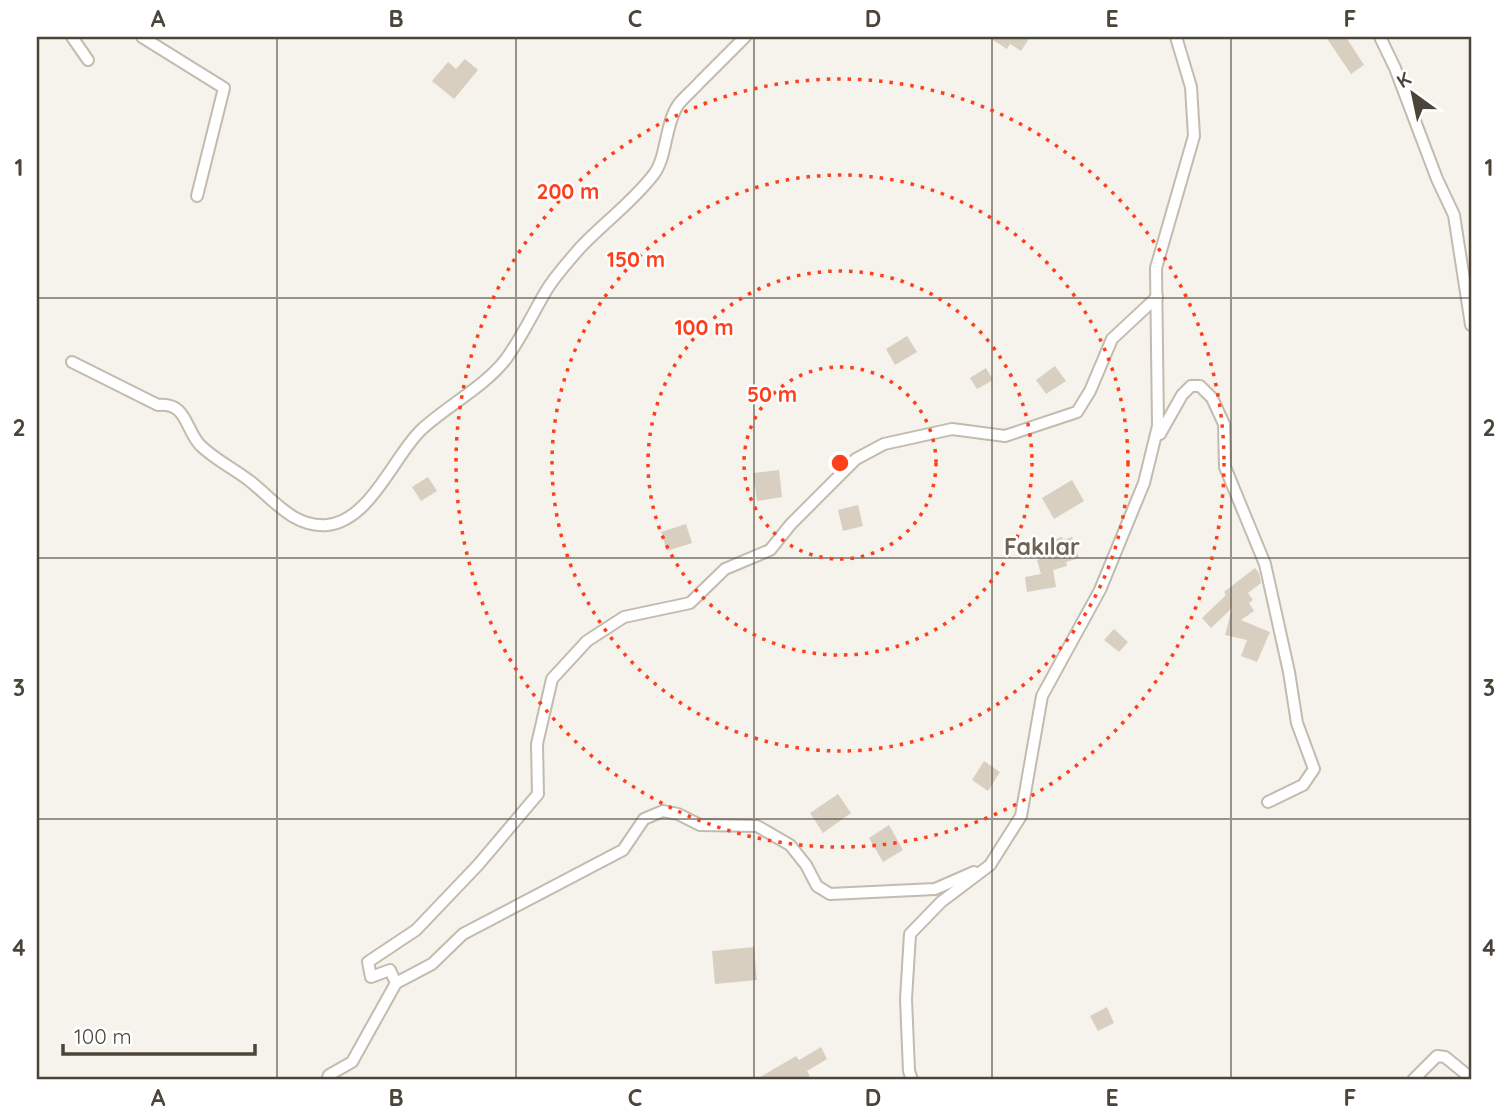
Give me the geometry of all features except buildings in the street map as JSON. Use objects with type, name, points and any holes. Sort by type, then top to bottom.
[{"type":"street","points":[[72,37],[88,60]]},
{"type":"street","points":[[142,37],[224,88],[197,196]]},
{"type":"street","points":[[72,362],[158,405],[165,404],[179,411],[188,421],[191,433],[198,443],[296,519],[311,524],[339,522],[358,510],[420,431],[488,378],[504,361],[522,337],[548,289],[580,248],[638,194],[657,170],[665,137],[678,106],[745,37]]},
{"type":"street","points":[[1380,37],[1454,215],[1471,325]]},
{"type":"street","points":[[912,1080],[909,1070],[906,999],[910,934],[941,902],[990,865],[1021,816],[1042,696],[1100,590],[1144,483],[1154,444],[1158,426],[1156,268],[1194,136],[1191,87],[1176,38]]},
{"type":"street","points":[[396,984],[390,970],[371,977],[368,962],[416,930],[478,865],[538,794],[537,744],[552,679],[587,641],[624,617],[690,603],[725,569],[770,550],[791,524],[856,459],[884,444],[952,429],[1005,436],[1077,412],[1090,391],[1112,339],[1157,297]]},
{"type":"street","points":[[1154,444],[1182,395],[1191,387],[1200,386],[1212,398],[1224,424],[1225,467],[1265,564],[1289,672],[1297,723],[1314,769],[1303,785],[1268,802]]},
{"type":"street","points":[[327,1080],[329,1075],[352,1062],[396,984],[432,964],[463,934],[623,850],[644,820],[663,811],[678,814],[700,825],[757,827],[790,845],[806,865],[817,886],[830,894],[935,889],[990,865]]},
{"type":"street","points":[[1413,1080],[1437,1056],[1445,1057],[1471,1078]]},
{"type":"district","name":"Fakılar","points":[[1042,546]]}]
